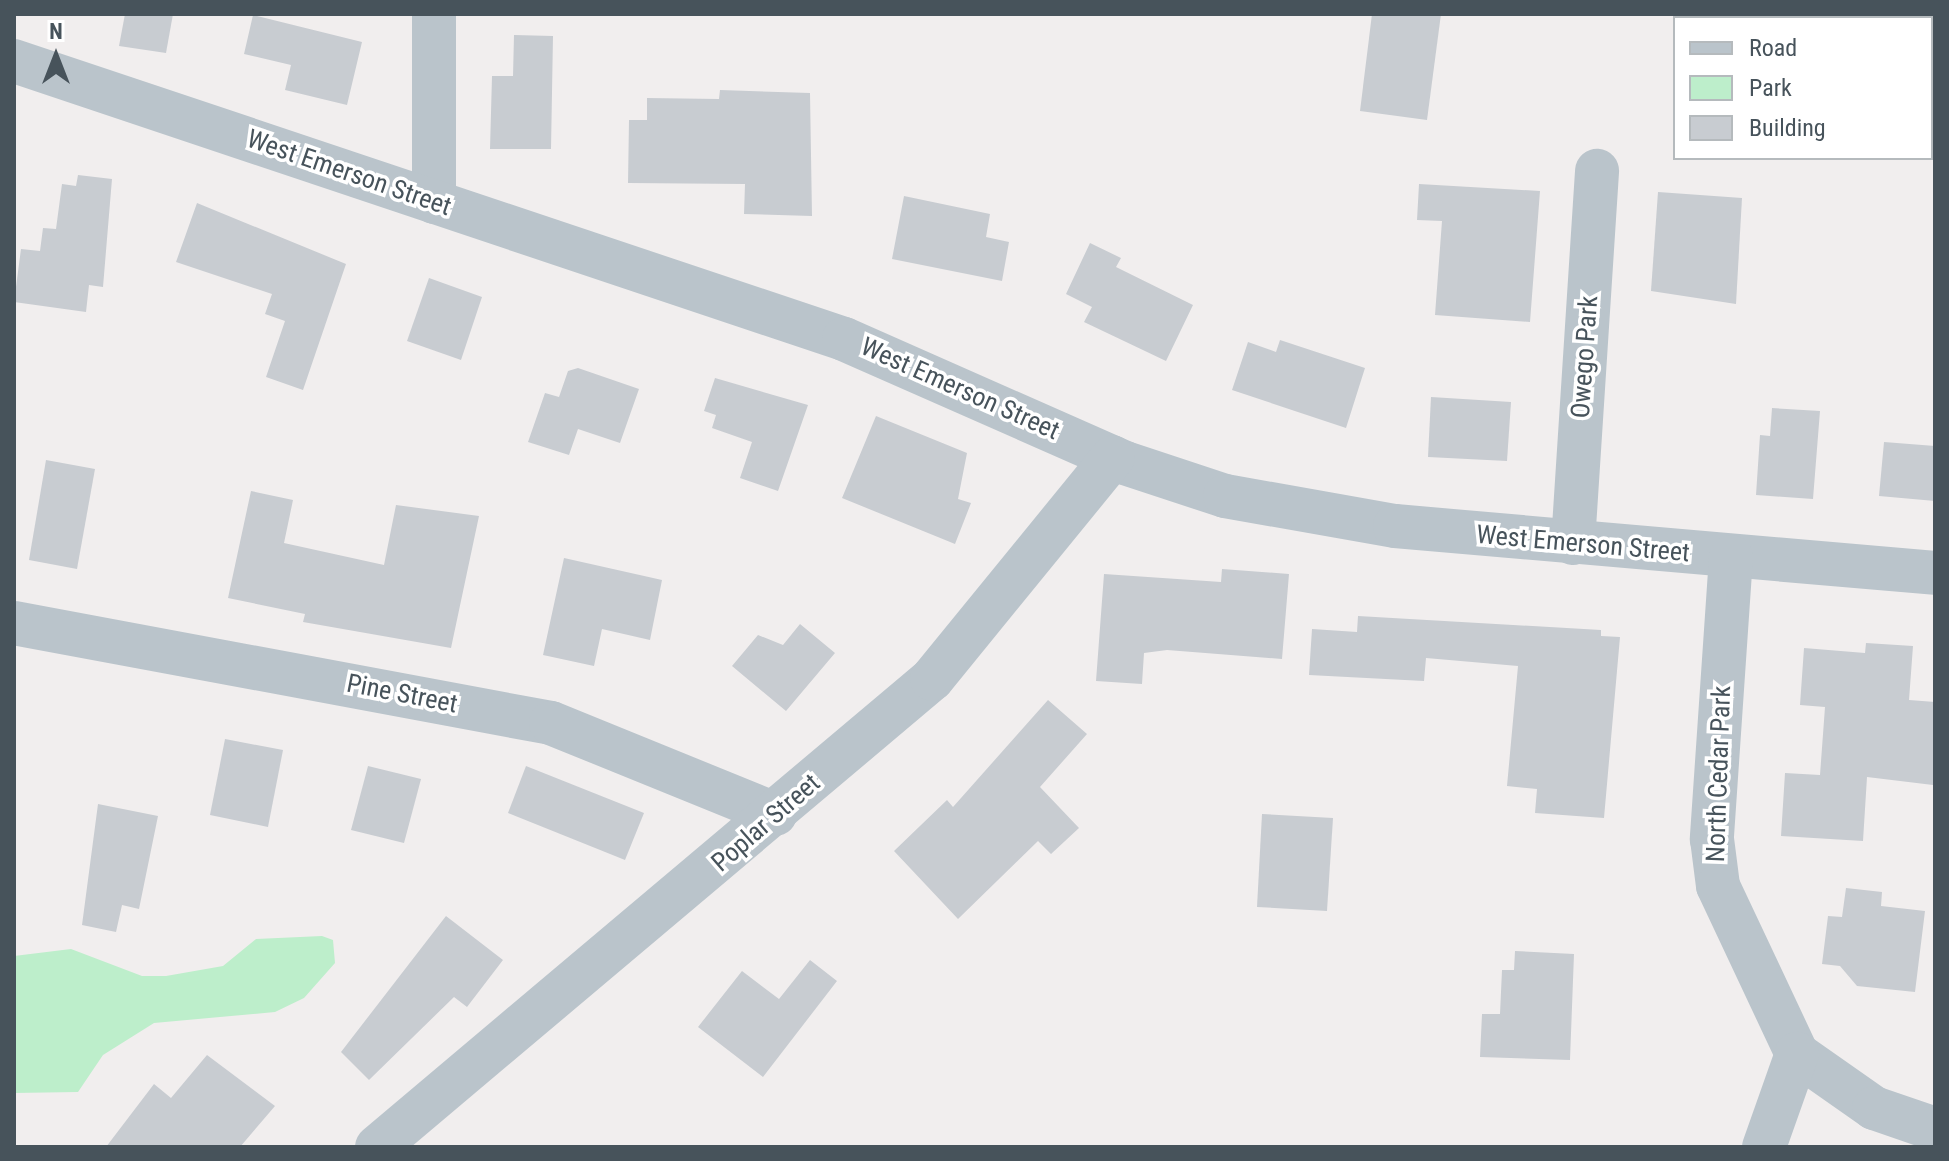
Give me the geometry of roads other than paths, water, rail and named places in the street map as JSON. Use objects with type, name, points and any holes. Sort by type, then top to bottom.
[{"type":"street","points":[[434,14],[434,202]]},
{"type":"street","name":"West Emerson Street","points":[[14,61],[844,339],[1113,457],[1262,505],[1573,543],[1935,573]]},
{"type":"street","name":"Owego Park","points":[[1573,543],[1597,171]]},
{"type":"street","name":"Poplar Street","points":[[377,1147],[775,814],[942,669],[1113,457]]},
{"type":"street","name":"North Cedar Park","points":[[1731,557],[1712,863],[1757,980],[1797,1054],[1874,1108],[1935,1129]]},
{"type":"street","name":"Pine Street","points":[[14,623],[551,723],[775,814]]},
{"type":"street","points":[[1764,1147],[1797,1054]]}]
